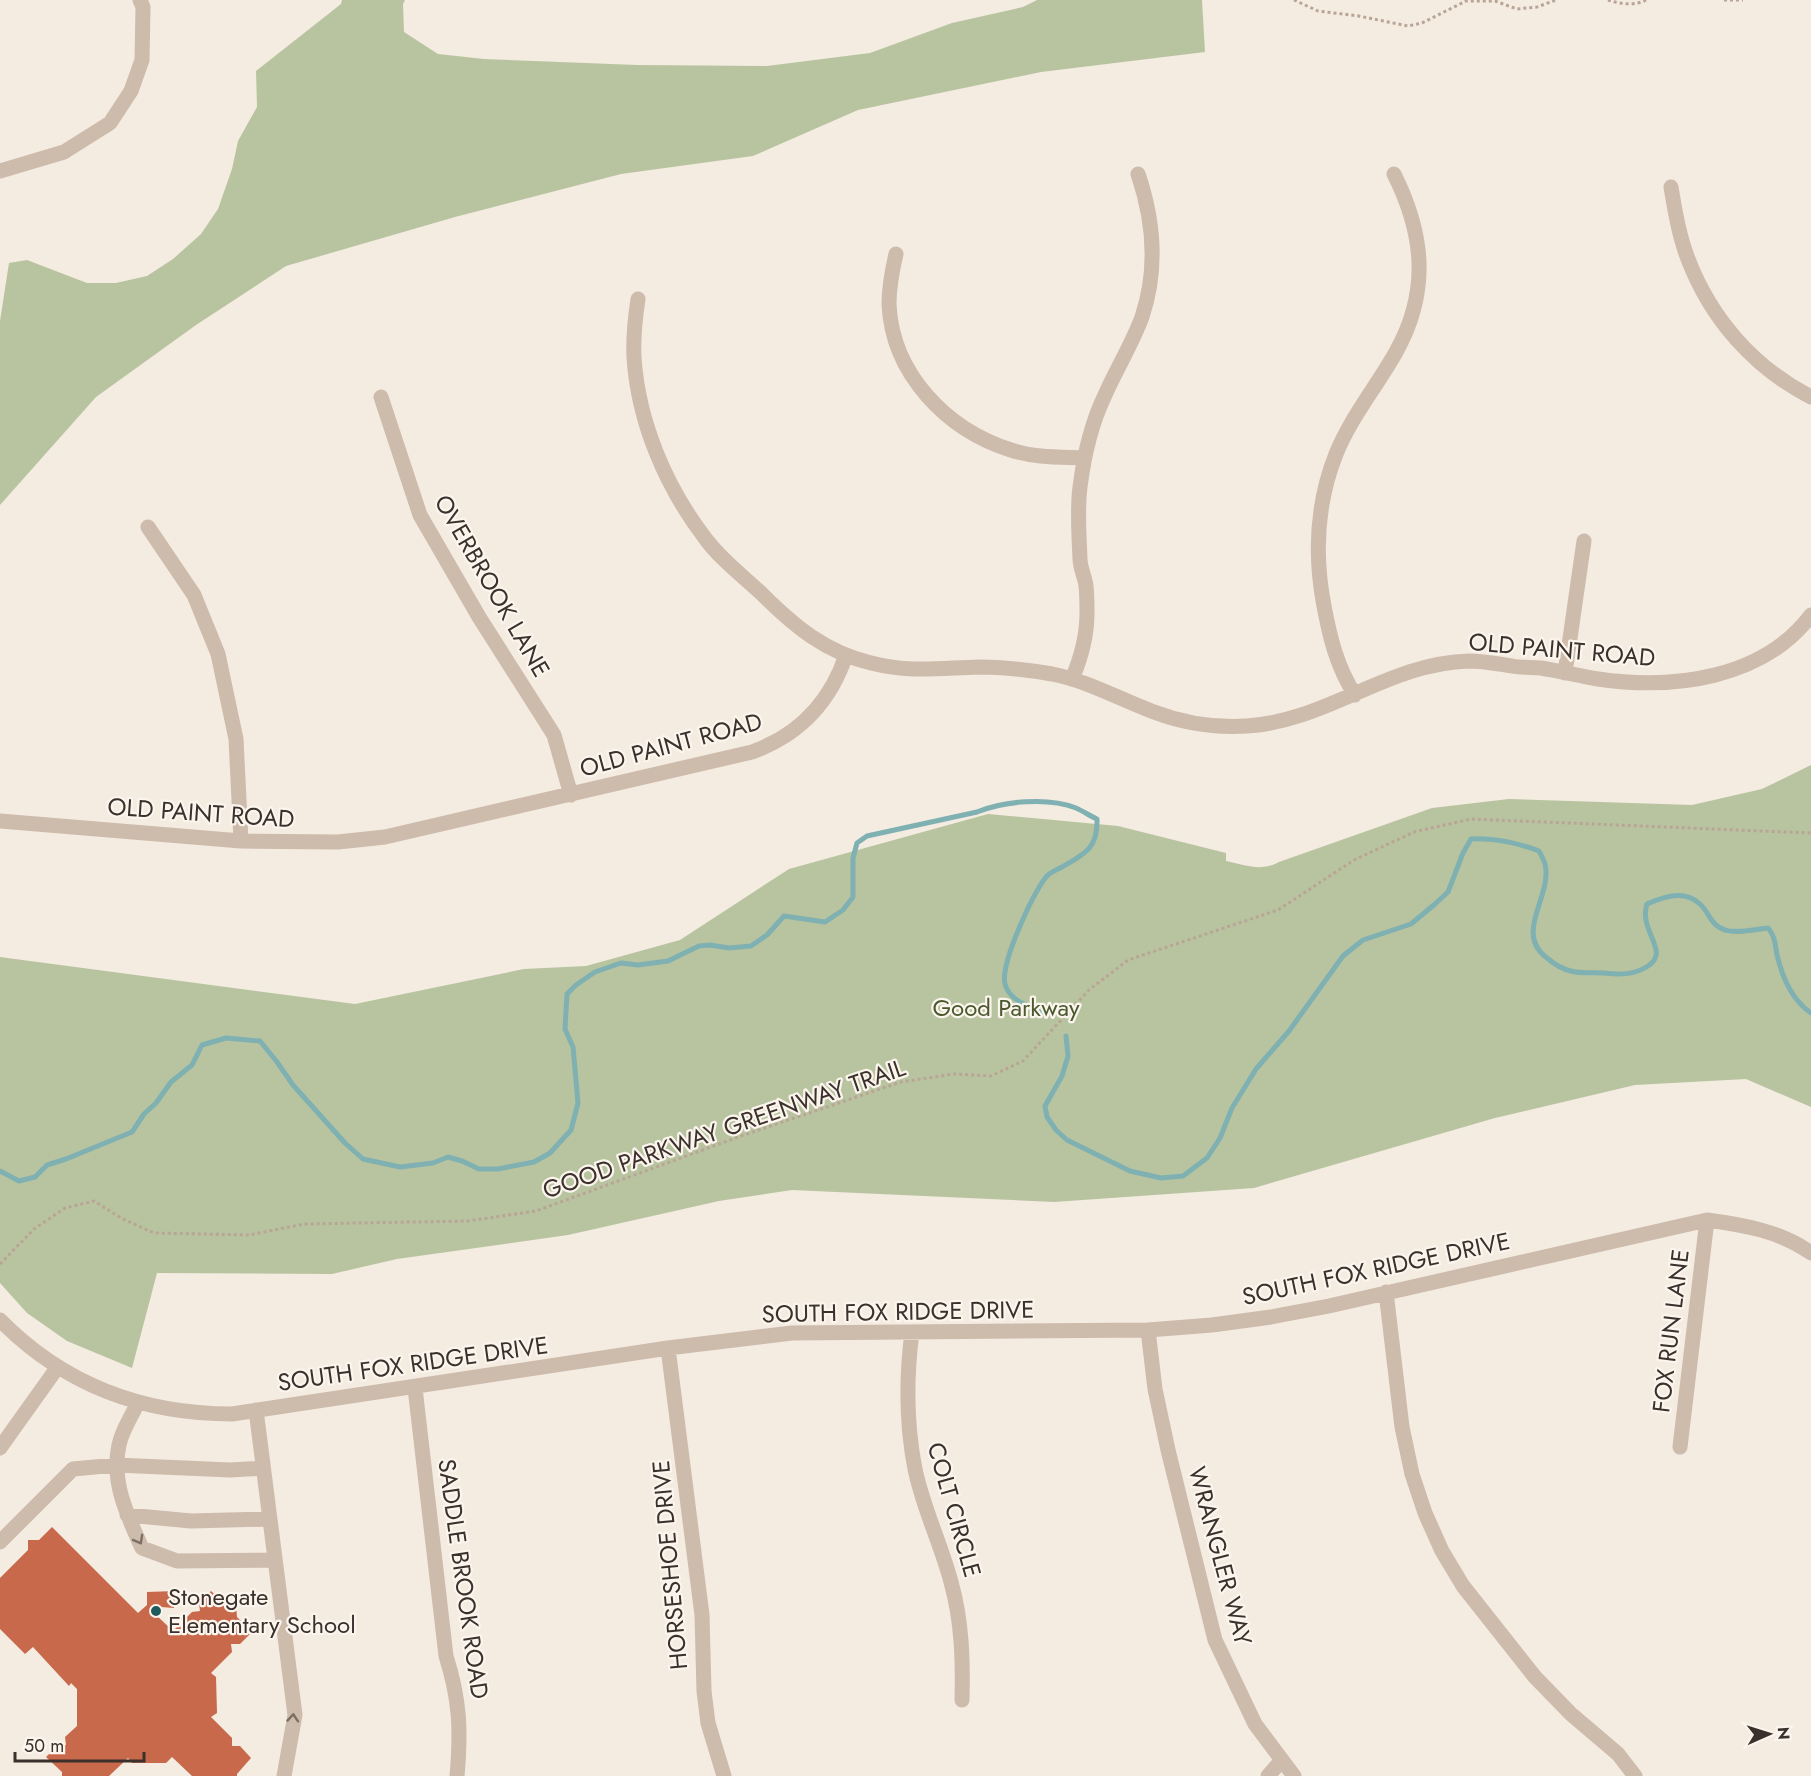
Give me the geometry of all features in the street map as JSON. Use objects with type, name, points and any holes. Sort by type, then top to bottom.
[{"type":"street","points":[[0,171],[64,152],[110,123],[131,91],[142,60],[143,7],[140,0]]},
{"type":"street","points":[[1072,679],[1085,640],[1087,614],[1086,585],[1080,560],[1078,526],[1079,490],[1084,458],[1104,395],[1142,316],[1149,288],[1153,257],[1151,225],[1146,198],[1138,174]]},
{"type":"street","points":[[1355,695],[1341,670],[1331,644],[1320,584],[1318,552],[1320,520],[1325,489],[1336,454],[1350,426],[1396,352],[1408,327],[1416,300],[1419,249],[1412,214],[1394,174]]},
{"type":"street","points":[[1671,187],[1678,227],[1688,258],[1702,290],[1719,318],[1739,344],[1766,370],[1811,397]]},
{"type":"street","points":[[896,254],[890,296],[893,330],[899,352],[909,373],[924,392],[962,427],[986,441],[1013,451],[1040,457],[1084,458]]},
{"type":"street","points":[[638,299],[634,357],[638,390],[647,428],[661,463],[685,510],[706,540],[782,616],[806,634],[846,656]]},
{"type":"street","name":"OVERBROOK LANE","points":[[381,397],[420,515],[479,617],[554,735],[571,795]]},
{"type":"street","points":[[148,527],[194,595],[218,654],[237,739],[241,841]]},
{"type":"street","points":[[1565,673],[1584,541]]},
{"type":"street","name":"OLD PAINT ROAD","points":[[0,821],[241,841],[338,842],[385,837],[752,752],[792,733],[812,715],[828,696],[841,672],[846,656],[901,669],[932,671],[981,667],[1010,669],[1072,679],[1107,691],[1154,712],[1186,721],[1218,726],[1246,726],[1279,722],[1311,713],[1355,695],[1379,682],[1408,671],[1438,664],[1470,661],[1501,663],[1513,667],[1541,668],[1599,679],[1634,682],[1674,681],[1709,676],[1738,669],[1763,657],[1788,639],[1811,615]]},
{"type":"street","name":"SOUTH FOX RIDGE DRIVE","points":[[0,1320],[23,1344],[57,1368],[105,1390],[170,1411],[232,1414],[668,1348],[792,1333],[1148,1330],[1212,1325],[1329,1306],[1707,1220],[1758,1229],[1779,1236],[1811,1253]]},
{"type":"street","name":"FOX RUN LANE","points":[[1680,1447],[1707,1220]]},
{"type":"street","points":[[1386,1292],[1402,1427],[1412,1474],[1425,1513],[1442,1551],[1463,1586],[1535,1677],[1571,1714],[1618,1754],[1635,1776]]},
{"type":"street","name":"WRANGLER WAY","points":[[1148,1330],[1161,1420],[1215,1640],[1255,1724],[1294,1776]]},
{"type":"street","name":"COLT CIRCLE","points":[[912,1332],[907,1395],[909,1433],[915,1470],[925,1506],[952,1583],[959,1619],[963,1663],[962,1700]]},
{"type":"street","name":"HORSESHOE DRIVE","points":[[668,1348],[702,1615],[702,1653],[707,1713],[724,1776]]},
{"type":"street","points":[[0,1448],[57,1368]]},
{"type":"street","name":"SADDLE BROOK ROAD","points":[[415,1388],[446,1656],[455,1686],[460,1720],[457,1776]]},
{"type":"street","points":[[138,1402],[119,1443],[116,1465],[122,1503],[142,1548],[177,1561],[275,1560]]},
{"type":"street","points":[[256,1410],[294,1715],[284,1776]]},
{"type":"street","points":[[0,1542],[73,1469],[116,1465],[230,1470],[263,1468]]},
{"type":"street","points":[[127,1515],[190,1521],[270,1519]]},
{"type":"street","points":[[1268,1776],[1282,1760]]},
{"type":"path","points":[[1294,0],[1318,11],[1408,26],[1422,23],[1466,1],[1495,1],[1517,9],[1537,7],[1556,0]]},
{"type":"path","points":[[1608,0],[1620,4],[1641,3],[1646,0]]},
{"type":"path","points":[[1724,0],[1743,0]]},
{"type":"path","name":"GOOD PARKWAY GREENWAY TRAIL","points":[[0,1264],[34,1228],[64,1208],[94,1201],[121,1218],[154,1233],[249,1235],[304,1224],[468,1221],[536,1210],[741,1136],[901,1082],[954,1074],[991,1076],[1023,1060],[1089,990],[1128,960],[1278,910],[1354,860],[1414,832],[1471,819],[1811,833]]},
{"type":"green space","points":[[342,0],[405,0],[403,4],[404,32],[438,54],[484,59],[637,65],[767,66],[870,53],[952,23],[1023,7],[1037,0],[1202,0],[1205,52],[1041,72],[858,110],[753,156],[621,174],[455,217],[286,266],[196,325],[96,397],[0,505],[0,321],[9,263],[27,260],[87,283],[116,283],[147,276],[173,259],[201,234],[218,209],[232,169],[238,141],[257,107],[256,71],[341,4]]},
{"type":"green space","name":"Good Parkway","points":[[1811,765],[1811,1107],[1746,1079],[1635,1085],[1495,1118],[1254,1188],[1054,1202],[792,1190],[719,1201],[568,1235],[397,1259],[332,1274],[157,1273],[132,1368],[67,1341],[27,1313],[0,1283],[0,957],[355,1004],[524,969],[586,966],[680,940],[789,869],[988,814],[1118,826],[1226,853],[1226,861],[1246,866],[1266,867],[1432,808],[1509,799],[1692,805],[1762,789]]},
{"type":"building","points":[[52,1527],[138,1613],[147,1605],[147,1592],[175,1591],[174,1608],[161,1607],[155,1614],[173,1631],[192,1612],[200,1611],[199,1603],[211,1591],[227,1606],[236,1606],[237,1617],[252,1632],[240,1644],[231,1644],[232,1652],[211,1673],[216,1677],[217,1713],[211,1717],[232,1738],[232,1746],[240,1746],[251,1758],[237,1776],[192,1776],[172,1757],[166,1763],[132,1763],[128,1758],[109,1776],[62,1776],[62,1772],[46,1757],[58,1745],[66,1745],[65,1737],[77,1726],[77,1689],[71,1683],[69,1686],[33,1647],[25,1654],[0,1629],[0,1578],[28,1550],[28,1540],[39,1540]]},
{"type":"waterway","points":[[0,1171],[19,1181],[35,1177],[47,1165],[132,1132],[171,1082],[192,1065],[202,1045],[226,1038],[260,1041],[293,1085],[345,1143],[363,1159],[400,1167],[433,1163],[448,1157],[479,1169],[498,1169],[534,1162],[550,1153],[571,1130],[578,1103],[573,1047],[565,1029],[567,994],[576,985],[595,972],[621,963],[638,965],[668,961],[699,946],[729,948],[751,946],[767,935],[784,916],[825,922],[843,910],[853,897],[853,858],[857,843],[867,836],[1013,803],[1053,802],[1076,808],[1097,819],[1095,837],[1088,849],[1049,874],[1040,886],[1026,913],[1007,961],[1005,974],[1007,990],[1015,999],[1044,1014]]},
{"type":"waterway","points":[[1066,1036],[1068,1056],[1062,1076],[1045,1106],[1047,1117],[1056,1130],[1067,1140],[1130,1171],[1161,1178],[1183,1176],[1207,1158],[1220,1138],[1232,1108],[1256,1069],[1289,1031],[1343,956],[1363,940],[1411,924],[1435,904],[1448,892],[1471,839],[1506,842],[1539,851],[1545,864],[1546,876],[1536,914],[1533,937],[1537,948],[1561,968],[1579,972],[1616,974],[1627,974],[1643,969],[1654,960],[1656,954],[1645,914],[1647,904],[1667,897],[1687,897],[1700,904],[1713,922],[1725,930],[1768,928],[1789,987],[1798,1001],[1811,1013]]},
{"type":"place","name":"Stonegate Elementary School","points":[[156,1611]]}]
